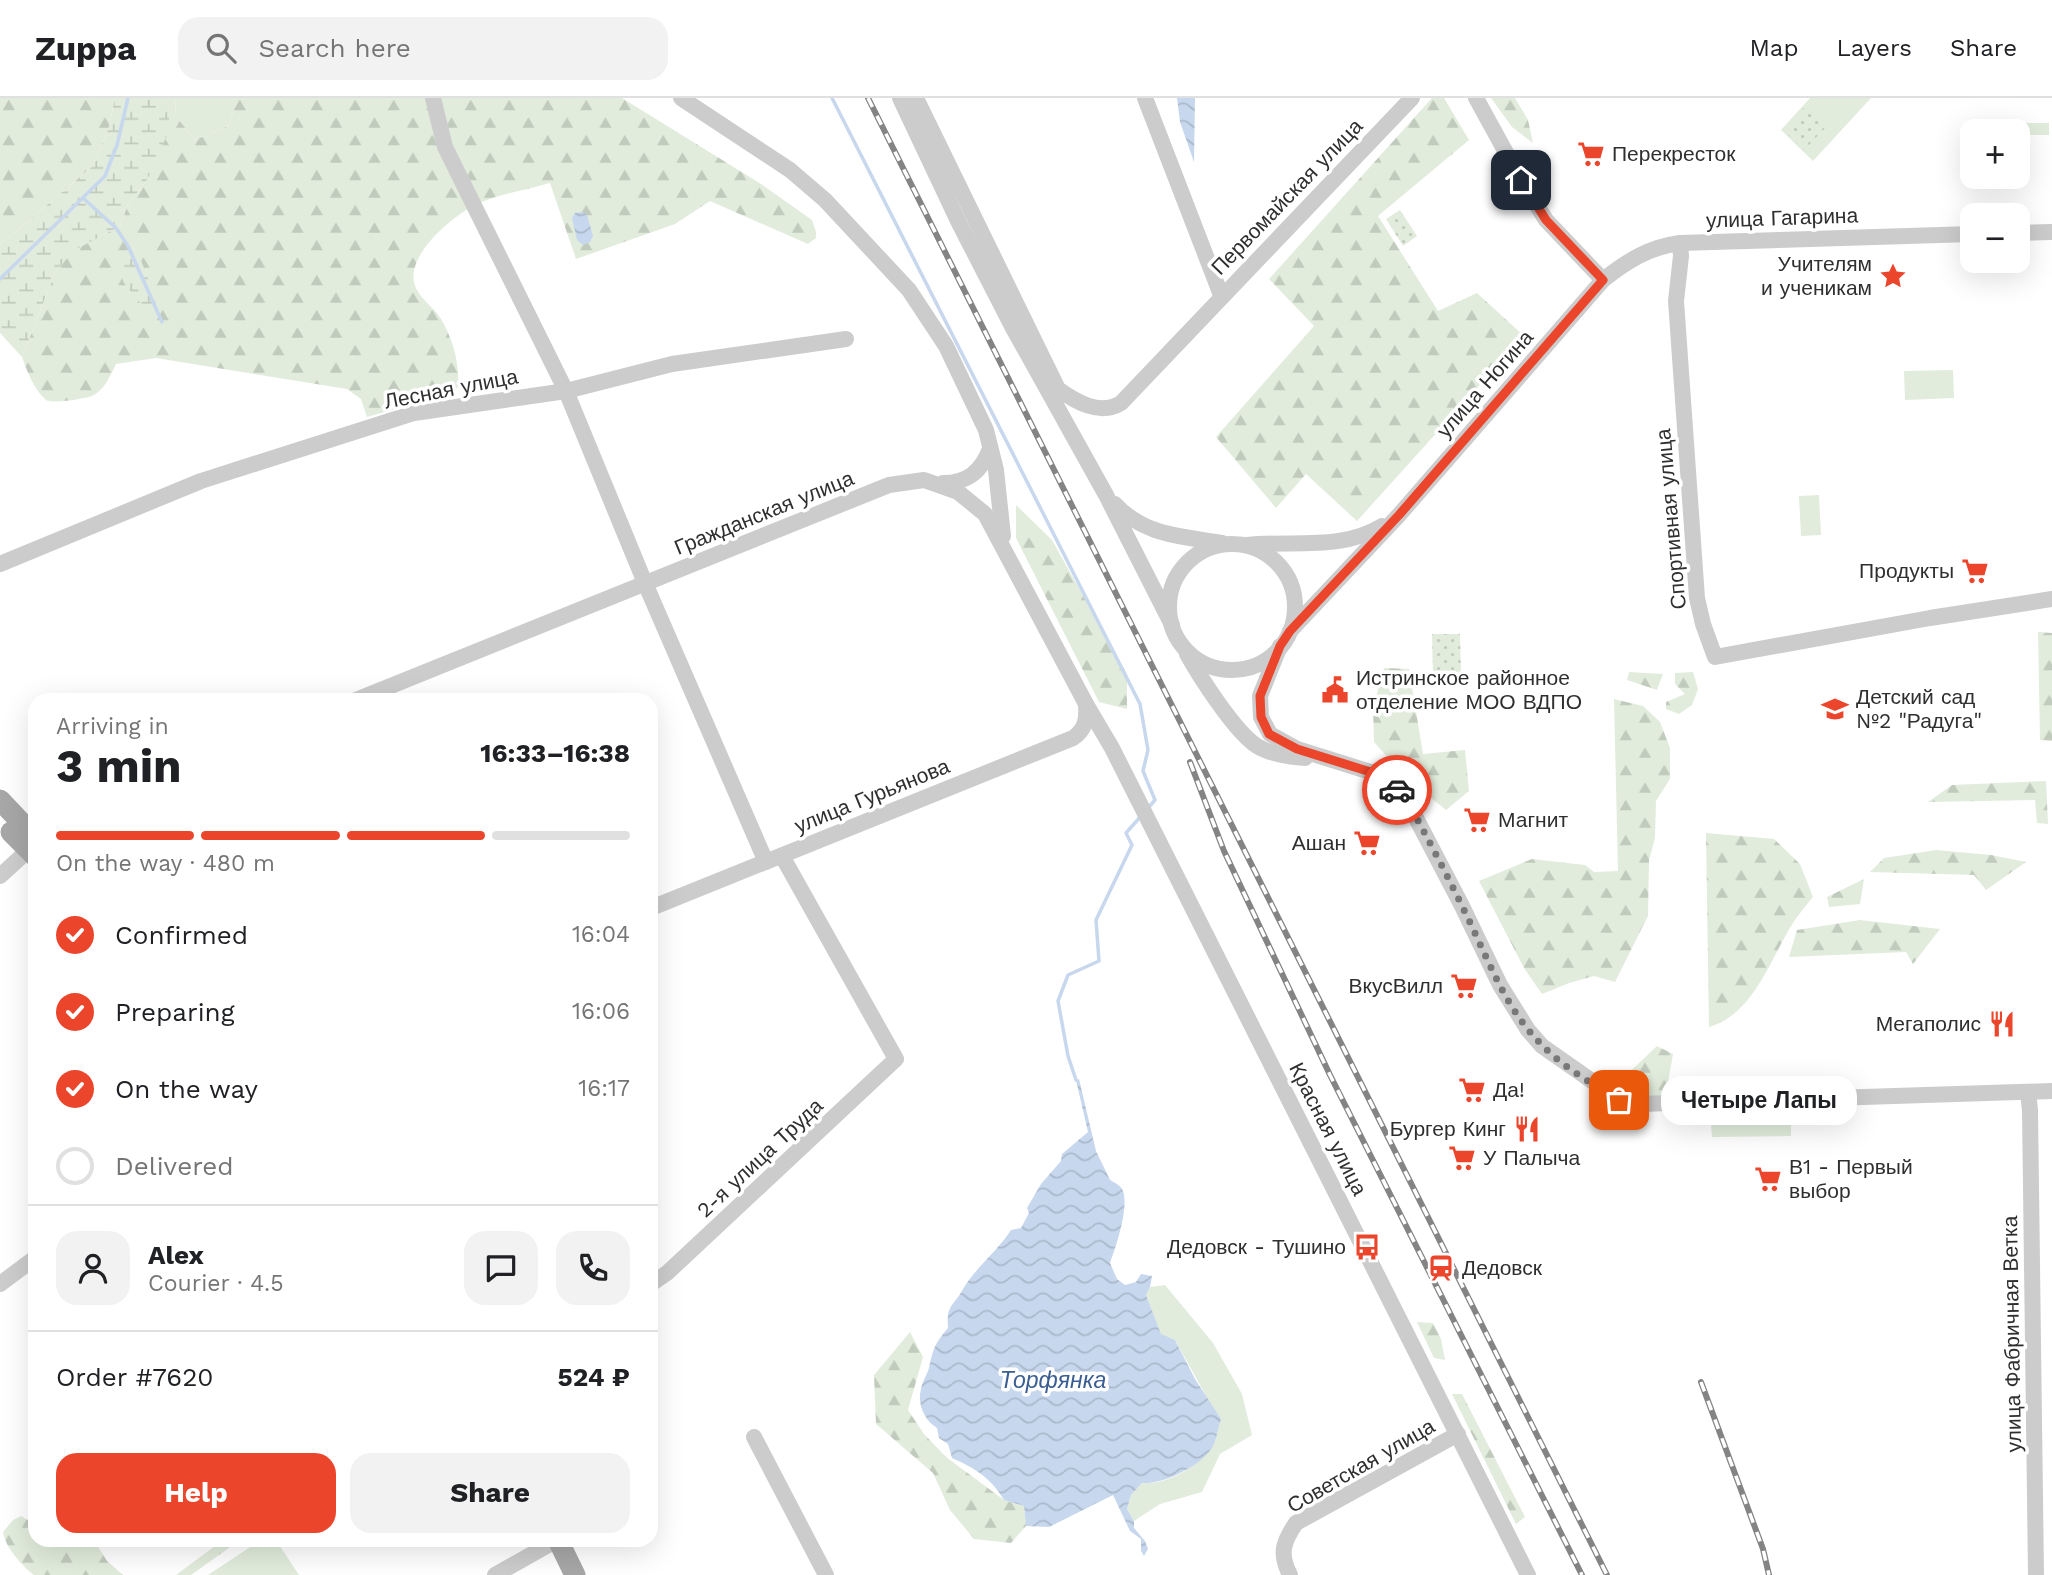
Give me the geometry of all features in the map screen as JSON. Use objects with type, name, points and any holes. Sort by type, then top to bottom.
[{"type":"main road","points":[[0,800],[28,839]]},
{"type":"main road","points":[[0,821],[28,842]]},
{"type":"main road","points":[[561,1547],[575,1575]]},
{"type":"main road","points":[[576,1547],[589,1575]]},
{"type":"street","points":[[433,98],[445,147],[566,391],[645,583],[766,862]]},
{"type":"street","points":[[681,98],[790,170],[825,200],[909,290],[946,346],[979,412],[996,470],[1002,533],[1010,559]]},
{"type":"street","points":[[901,98],[959,223],[1106,495],[1196,670],[1247,737],[1258,746],[1291,757],[1332,761]]},
{"type":"street","name":"Первомайская улица","points":[[916,98],[1058,388],[1070,398],[1104,410],[1121,403],[1412,98]]},
{"type":"street","points":[[1145,98],[1222,295]]},
{"type":"street","points":[[1476,98],[1546,220],[1603,280]]},
{"type":"street","points":[[2030,233],[2052,232]]},
{"type":"street","name":"улица Гагарина","points":[[1603,280],[1628,260],[1659,246],[1680,243],[1960,234]]},
{"type":"street","name":"Спортивная улица","points":[[1680,243],[1676,301],[1697,598],[1715,657],[2052,599]]},
{"type":"street","name":"улица Ногина","points":[[1290,631],[1399,515],[1603,280]]},
{"type":"street","name":"Лесная улица","points":[[0,564],[201,481],[405,416],[449,407],[566,391],[672,364],[846,339]]},
{"type":"street","points":[[929,482],[964,481],[981,468],[990,449]]},
{"type":"street","name":"Гражданская улица","points":[[373,693],[889,485],[924,480],[958,492],[985,514],[1086,704]]},
{"type":"street","points":[[1106,495],[1129,518],[1150,530],[1174,536],[1246,545],[1344,541],[1362,536],[1399,515]]},
{"type":"street","points":[[1172,625],[1169,614],[1170,592],[1179,572],[1194,556],[1225,543]]},
{"type":"street","points":[[1246,545],[1275,561],[1288,578],[1294,599],[1295,610],[1290,631],[1280,646],[1260,696],[1264,725],[1269,734],[1297,749],[1377,774],[1405,797],[1511,1005],[1542,1046],[1597,1087],[1619,1100],[1637,1104],[2052,1091]]},
{"type":"street","points":[[1181,644],[1207,664],[1228,669],[1260,663],[1280,646]]},
{"type":"street","name":"улица Гурьянова","points":[[658,905],[1073,738],[1084,727],[1087,718],[1086,704]]},
{"type":"street","name":"Красная улица","points":[[1086,704],[1112,748],[1528,1575]]},
{"type":"street","points":[[0,876],[28,852]]},
{"type":"street","name":"2-я улица Труда","points":[[658,1279],[896,1059],[782,856]]},
{"type":"street","name":"улица Фабричная Ветка","points":[[2028,1092],[2036,1575]]},
{"type":"street","points":[[0,1284],[28,1263]]},
{"type":"street","name":"Советская улица","points":[[1290,1575],[1284,1563],[1282,1548],[1296,1523],[1458,1434]]},
{"type":"street","points":[[754,1437],[826,1575]]},
{"type":"street","points":[[495,1575],[545,1547]]},
{"type":"green space","points":[[0,98],[115,98],[109,127],[94,165],[0,245]]},
{"type":"green space","points":[[115,98],[169,98],[169,131],[147,180],[128,204],[120,226],[73,251],[55,273],[22,357],[0,333],[0,245],[94,165],[109,127]]},
{"type":"green space","points":[[169,98],[176,98],[175,115],[195,140],[228,126],[236,98],[622,98],[761,184],[812,220],[816,238],[808,244],[710,201],[675,224],[576,259],[550,183],[494,197],[467,210],[431,240],[415,265],[413,278],[417,290],[441,319],[455,352],[458,387],[451,393],[367,417],[361,399],[347,389],[156,358],[116,364],[104,385],[90,397],[46,400],[34,386],[22,357],[55,273],[72,251],[120,226],[128,204],[147,180]]},
{"type":"green space","points":[[176,98],[236,98],[236,103],[228,126],[195,140],[175,115]]},
{"type":"green space","points":[[1432,98],[1444,98],[1469,140],[1378,216],[1438,311],[1477,293],[1524,336],[1357,521],[1306,474],[1276,508],[1216,437],[1314,326],[1269,279]]},
{"type":"green space","points":[[1491,98],[1515,98],[1528,120],[1533,143],[1512,127]]},
{"type":"green space","points":[[1810,98],[1871,98],[1813,161],[1781,130]]},
{"type":"green space","points":[[1805,107],[1826,127],[1804,150],[1784,131]]},
{"type":"green space","points":[[2030,123],[2049,123],[2049,135],[2030,135]]},
{"type":"green space","points":[[1400,210],[1417,236],[1403,246],[1386,219]]},
{"type":"green space","points":[[137,250],[158,304],[147,311],[124,283],[116,261],[128,251]]},
{"type":"green space","points":[[1953,370],[1954,398],[1905,400],[1904,371]]},
{"type":"green space","points":[[1819,495],[1821,535],[1801,536],[1799,496]]},
{"type":"green space","points":[[1016,505],[1052,540],[1127,674],[1127,709],[1099,702],[1016,538]]},
{"type":"green space","points":[[2038,632],[2052,633],[2052,741],[2040,740]]},
{"type":"green space","points":[[1432,634],[1460,634],[1461,674],[1433,674]]},
{"type":"green space","points":[[1384,668],[1409,669],[1423,754],[1465,750],[1469,791],[1446,810],[1404,776],[1374,742],[1373,708]]},
{"type":"green space","points":[[1629,672],[1663,674],[1657,690],[1627,680]]},
{"type":"green space","points":[[1693,672],[1698,689],[1692,705],[1679,714],[1666,709],[1666,702],[1685,694],[1675,684],[1675,673]]},
{"type":"green space","points":[[1614,699],[1643,706],[1660,722],[1670,748],[1670,779],[1656,801],[1655,838],[1649,860],[1648,916],[1615,982],[1594,976],[1542,994],[1524,968],[1479,881],[1532,859],[1585,865],[1594,872],[1618,871]]},
{"type":"green space","points":[[2046,781],[2048,824],[2037,823],[2035,800],[1928,802],[1952,785]]},
{"type":"green space","points":[[1706,833],[1774,839],[1800,864],[1813,897],[1793,923],[1749,998],[1725,1020],[1709,1027]]},
{"type":"green space","points":[[1936,850],[1991,855],[2026,862],[1986,890],[1974,875],[1870,872],[1884,858]]},
{"type":"green space","points":[[1864,879],[1860,904],[1829,907],[1827,897]]},
{"type":"green space","points":[[1860,920],[1940,929],[1913,964],[1906,952],[1789,957],[1797,930]]},
{"type":"green space","points":[[1657,1046],[1673,1054],[1665,1100],[1640,1096],[1618,1083]]},
{"type":"green space","points":[[1791,1124],[1791,1136],[1712,1137],[1711,1125]]},
{"type":"green space","points":[[1165,1285],[1213,1343],[1242,1394],[1252,1435],[1220,1454],[1202,1492],[1160,1504],[1134,1521],[1127,1509],[1131,1495],[1142,1483],[1164,1480],[1193,1466],[1208,1448],[1220,1421],[1175,1340],[1161,1335],[1146,1295],[1150,1287]]},
{"type":"green space","points":[[1417,1322],[1433,1323],[1441,1339],[1445,1360],[1434,1358]]},
{"type":"green space","points":[[910,1332],[923,1357],[908,1410],[924,1434],[946,1457],[1004,1500],[1024,1506],[1026,1526],[1011,1543],[974,1539],[950,1510],[933,1473],[876,1424],[874,1375]]},
{"type":"green space","points":[[1452,1394],[1462,1394],[1525,1517],[1516,1524]]},
{"type":"green space","points":[[21,1516],[28,1520],[28,1547],[98,1547],[107,1561],[123,1575],[34,1575],[24,1567],[7,1544],[3,1532],[13,1520]]},
{"type":"green space","points":[[214,1547],[230,1547],[191,1575],[176,1575]]},
{"type":"green space","points":[[250,1547],[281,1547],[299,1575],[208,1575]]},
{"type":"water","points":[[1177,98],[1195,98],[1194,162],[1180,122]]},
{"type":"water","points":[[582,212],[587,215],[593,236],[590,242],[583,245],[577,240],[572,218],[575,213]]},
{"type":"water","name":"Торфянка","points":[[1079,1079],[1096,1151],[1110,1180],[1118,1184],[1123,1191],[1121,1227],[1110,1263],[1117,1279],[1125,1285],[1136,1282],[1141,1274],[1152,1276],[1146,1295],[1161,1334],[1175,1340],[1195,1379],[1221,1419],[1216,1440],[1201,1460],[1161,1481],[1142,1483],[1131,1495],[1127,1509],[1134,1521],[1134,1528],[1148,1549],[1144,1556],[1141,1539],[1130,1531],[1113,1495],[1049,1527],[1026,1526],[1024,1506],[1004,1500],[982,1474],[952,1458],[948,1444],[939,1438],[937,1428],[925,1416],[920,1400],[933,1351],[948,1328],[951,1306],[1011,1230],[1021,1228],[1029,1213],[1027,1208],[1041,1184],[1061,1161],[1062,1154],[1088,1132],[1076,1080]]},
{"type":"waterway","points":[[0,279],[105,176],[117,145],[128,98]]},
{"type":"waterway","points":[[832,98],[1140,704],[1148,750],[1143,771],[1155,800],[1149,807]]},
{"type":"waterway","points":[[83,198],[116,228],[128,246],[162,322]]},
{"type":"waterway","points":[[1076,1080],[1068,1056],[1058,1001],[1068,975],[1099,961],[1096,920],[1132,845],[1126,833],[1141,816]]},
{"type":"railway","points":[[868,98],[1607,1575]]},
{"type":"railway","points":[[1190,762],[1224,851],[1330,1075],[1582,1575]]},
{"type":"railway","points":[[1701,1382],[1763,1549],[1769,1575]]},
{"type":"way so far","points":[[1397,790],[1405,797],[1500,985],[1528,1030],[1542,1046],[1564,1063],[1619,1100]]},
{"type":"place","name":"Перекресток","points":[[1591,154]]},
{"type":"place","name":"Учителям и ученикам","points":[[1893,276]]},
{"type":"place","name":"Продукты","points":[[1975,571]]},
{"type":"place","name":"Истринское районное отделение МОО ВДПО","points":[[1335,690]]},
{"type":"place","name":"Детский сад №2 \"Радуга\"","points":[[1835,709]]},
{"type":"place","name":"Магнит","points":[[1477,820]]},
{"type":"place","name":"Ашан","points":[[1367,843]]},
{"type":"place","name":"ВкусВилл","points":[[1464,986]]},
{"type":"place","name":"Мегаполис","points":[[2002,1024]]},
{"type":"place","name":"Да!","points":[[1472,1090]]},
{"type":"place","name":"Четыре Лапы","points":[[1619,1100]]},
{"type":"place","name":"Бургер Кинг","points":[[1527,1129]]},
{"type":"place","name":"У Палыча","points":[[1462,1158]]},
{"type":"place","name":"В1 - Первый выбор","points":[[1768,1179]]},
{"type":"place","name":"Дедовск - Тушино","points":[[1367,1247]]},
{"type":"place","name":"Дедовск","points":[[1441,1268]]},
{"type":"route","points":[[1397,790],[1377,774],[1297,749],[1269,734],[1261,717],[1260,696],[1280,646],[1290,631],[1399,515],[1603,280],[1546,220],[1521,180]]}]
